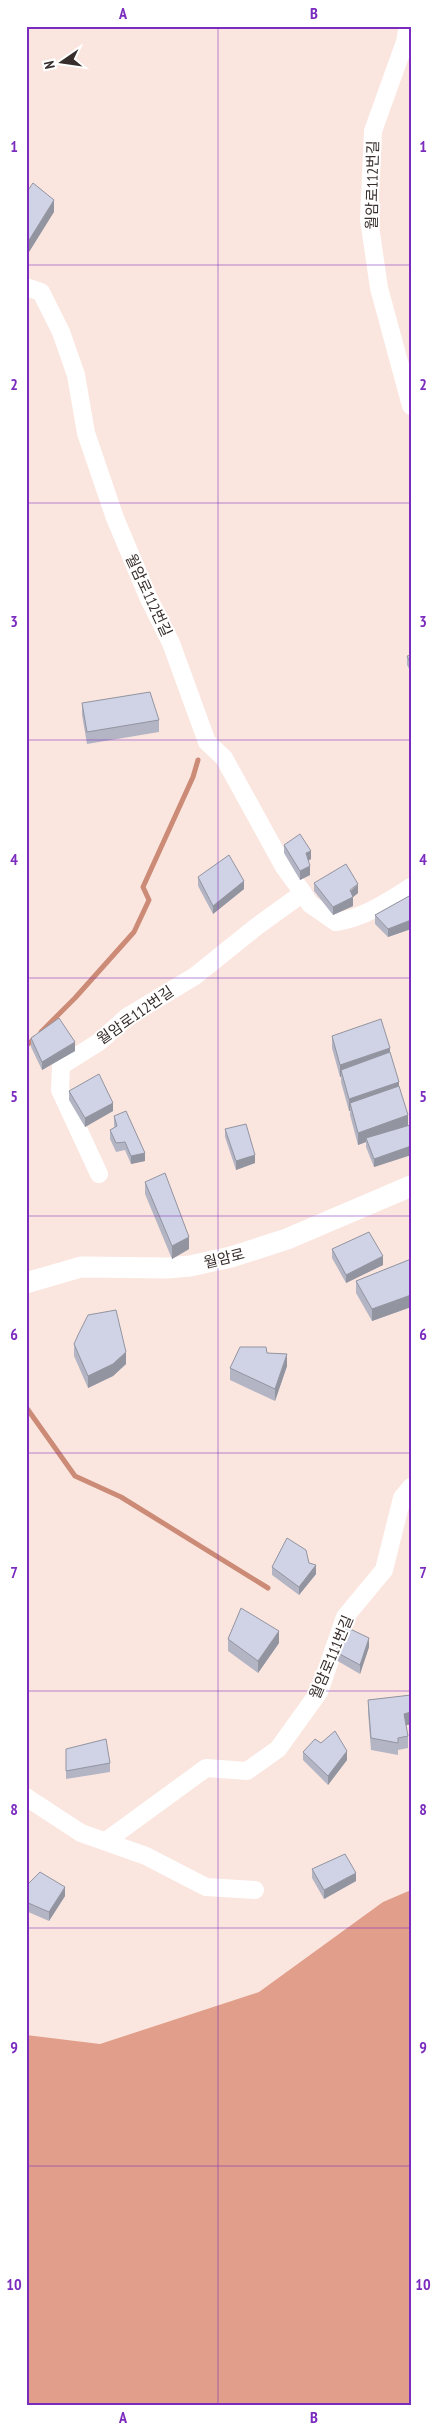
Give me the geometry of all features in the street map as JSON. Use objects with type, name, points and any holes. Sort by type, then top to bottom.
[{"type":"street","name":"월암로112번길","points":[[408,26],[405,42],[373,131],[369,218],[379,288],[411,406]]},
{"type":"street","name":"월암로112번길","points":[[26,287],[41,292],[61,332],[76,375],[86,433],[115,518],[149,599],[171,644],[207,742],[224,758],[284,867],[310,904],[336,922],[353,919],[381,906],[411,887]]},
{"type":"street","name":"월암로112번길","points":[[100,1174],[60,1090],[60,1066],[98,1042],[127,1017],[195,976],[256,927],[303,893]]},
{"type":"street","name":"월암로","points":[[26,1283],[81,1267],[168,1268],[190,1266],[231,1257],[287,1239],[411,1186]]},
{"type":"street","name":"월암로111번길","points":[[106,1841],[206,1768],[247,1771],[278,1749],[318,1692],[345,1617],[384,1570],[402,1498],[411,1487]]},
{"type":"street","points":[[26,1798],[81,1833],[146,1856],[206,1888],[256,1890]]},
{"type":"shaded area","points":[[411,1890],[411,2405],[26,2405],[26,2035],[100,2044],[259,1992],[383,1902]]},
{"type":"building","points":[[33,183],[54,200],[26,245],[26,193]]},
{"type":"building","points":[[411,655],[411,664],[407,656]]},
{"type":"building","points":[[150,692],[159,720],[87,732],[82,703]]},
{"type":"building","points":[[300,834],[311,851],[306,853],[310,866],[300,871],[284,845]]},
{"type":"building","points":[[229,855],[244,881],[213,906],[198,877]]},
{"type":"building","points":[[346,864],[358,884],[350,890],[353,897],[333,907],[314,883]]},
{"type":"building","points":[[411,895],[411,920],[388,929],[375,915]]},
{"type":"building","points":[[59,1018],[75,1042],[42,1062],[31,1038]]},
{"type":"building","points":[[381,1019],[390,1048],[340,1065],[332,1036]]},
{"type":"building","points":[[390,1052],[399,1082],[349,1099],[341,1070]]},
{"type":"building","points":[[99,1074],[113,1103],[85,1118],[69,1091]]},
{"type":"building","points":[[399,1086],[408,1115],[358,1133],[350,1103]]},
{"type":"building","points":[[126,1111],[145,1153],[131,1156],[125,1142],[116,1143],[110,1130],[117,1126],[114,1116]]},
{"type":"building","points":[[246,1124],[255,1155],[236,1161],[225,1129]]},
{"type":"building","points":[[410,1125],[411,1146],[374,1159],[366,1138]]},
{"type":"building","points":[[165,1173],[189,1237],[172,1246],[145,1182]]},
{"type":"building","points":[[369,1232],[383,1256],[346,1275],[332,1249]]},
{"type":"building","points":[[411,1259],[411,1295],[372,1309],[356,1281]]},
{"type":"building","points":[[116,1310],[126,1352],[113,1364],[88,1376],[74,1344],[88,1315]]},
{"type":"building","points":[[240,1347],[266,1347],[267,1353],[287,1354],[275,1389],[230,1368]]},
{"type":"building","points":[[287,1538],[306,1550],[309,1563],[316,1565],[299,1587],[272,1567]]},
{"type":"building","points":[[241,1608],[279,1631],[258,1661],[228,1639]]},
{"type":"building","points":[[344,1626],[369,1638],[360,1665],[336,1652]]},
{"type":"building","points":[[411,1695],[411,1712],[404,1714],[408,1736],[398,1738],[398,1743],[371,1738],[368,1700]]},
{"type":"building","points":[[335,1731],[347,1751],[328,1776],[303,1752],[315,1739],[321,1743]]},
{"type":"building","points":[[106,1739],[110,1763],[66,1771],[66,1749]]},
{"type":"building","points":[[345,1854],[356,1873],[324,1890],[312,1869]]},
{"type":"building","points":[[40,1872],[65,1887],[49,1912],[26,1902],[26,1886]]},
{"type":"waterway","points":[[41,1032],[75,998],[134,932],[149,900],[143,887],[193,777],[198,760]]},
{"type":"waterway","points":[[26,1046],[35,1038]]},
{"type":"waterway","points":[[26,1407],[75,1476],[121,1497],[268,1588]]}]
